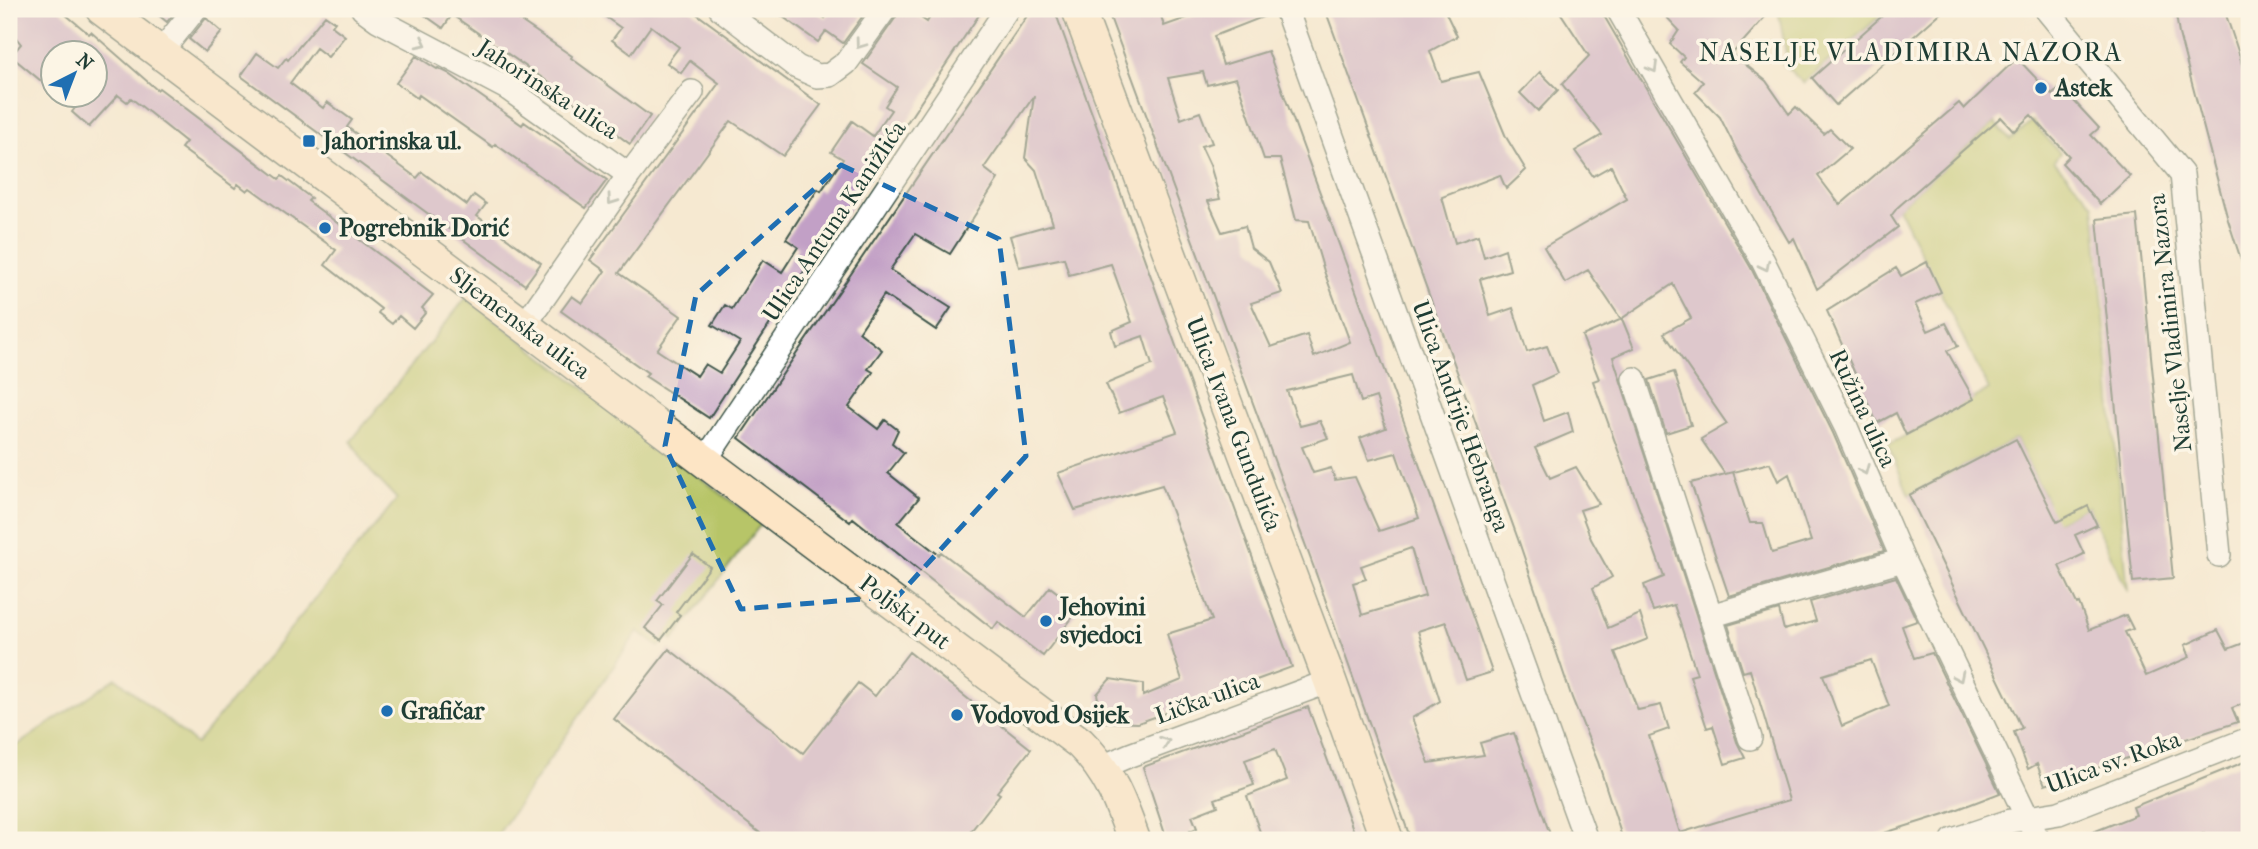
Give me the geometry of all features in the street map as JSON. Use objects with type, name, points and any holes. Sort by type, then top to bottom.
[{"type":"street","name":"Sljemenska ulica","points":[[102,9],[704,462]]},
{"type":"street","points":[[160,53],[195,9]]},
{"type":"street","name":"Jahorinska ulica","points":[[363,9],[378,20],[507,89],[629,176]]},
{"type":"street","points":[[721,9],[797,67],[817,76],[830,75],[846,63],[885,9]]},
{"type":"street","name":"Ulica Antuna Kanižlića","points":[[704,462],[1007,9]]},
{"type":"street","name":"Ulica Ivana Gundulića","points":[[1078,9],[1387,840]]},
{"type":"street","name":"Ulica Andrije Hebranga","points":[[1286,9],[1586,840]]},
{"type":"street","name":"Ružina ulica","points":[[1618,9],[1763,261],[1846,427],[1903,560],[2038,840]]},
{"type":"street","name":"Naselje Vladimira Nazora","points":[[2046,9],[2182,174],[2219,555]]},
{"type":"street","name":"Jahorinska ulica","points":[[524,326],[629,176],[692,92]]},
{"type":"street","points":[[1634,379],[1750,738]]},
{"type":"street","name":"Poljski put","points":[[704,462],[1066,732],[1102,767],[1117,793],[1134,840]]},
{"type":"street","points":[[1710,616],[1903,560]]},
{"type":"street","name":"Lička ulica","points":[[1102,767],[1130,754],[1330,681]]},
{"type":"street","name":"Ulica sv. Roka","points":[[1953,840],[2026,817],[2059,813],[2249,739]]},
{"type":"highlighted area","points":[[841,165],[999,239],[1026,456],[898,596],[741,609],[665,446],[696,295]]},
{"type":"green space","points":[[1778,9],[1888,9],[1803,83],[1782,63],[1787,59]]},
{"type":"green space","points":[[2032,121],[2060,153],[2054,161],[2094,205],[2128,592],[2088,506],[2043,529],[2047,501],[2016,439],[1909,495],[1888,445],[1989,390],[1898,207],[1995,122],[2010,140]]},
{"type":"green space","points":[[466,298],[761,524],[673,640],[667,636],[659,647],[638,631],[494,840],[9,840],[9,751],[116,678],[196,744],[397,499],[370,471],[351,441]]},
{"type":"building","points":[[9,9],[59,9],[98,38],[38,38],[38,78],[11,56],[21,44],[9,29]]},
{"type":"building","points":[[151,9],[177,9],[167,22]]},
{"type":"building","points":[[416,9],[503,9],[572,56],[571,58],[650,116],[630,144],[558,89],[452,15],[443,28]]},
{"type":"building","points":[[594,9],[690,9],[821,105],[783,156],[731,121],[619,273],[681,316],[657,350],[697,376],[705,364],[720,373],[740,342],[712,325],[725,305],[732,309],[763,260],[782,272],[798,247],[786,239],[818,189],[821,191],[843,159],[831,152],[852,121],[873,136],[891,110],[885,106],[897,87],[863,64],[899,9],[908,9],[927,22],[935,9],[983,9],[841,221],[838,219],[709,418],[645,376],[648,373],[561,311],[572,296],[582,303],[605,271],[590,260],[719,83],[690,61],[681,73],[667,63],[679,47],[651,26],[631,54],[612,40],[621,28]]},
{"type":"building","points":[[772,9],[813,9],[825,18],[832,9],[850,9],[862,17],[843,43],[826,31],[818,42]]},
{"type":"building","points":[[1107,9],[1159,9],[1164,26],[1212,9],[1272,9],[1273,13],[1214,36],[1223,65],[1268,51],[1407,430],[1492,672],[1466,680],[1446,622],[1418,631],[1440,701],[1412,718],[1429,763],[1484,755],[1480,743],[1514,733],[1552,840],[1411,840],[1314,568]],"holes":[[[1203,72],[1207,85],[1236,78],[1264,159],[1280,159],[1296,220],[1309,221],[1350,342],[1314,357],[1307,335],[1271,347],[1251,303],[1282,293],[1269,262],[1251,248],[1245,226],[1222,232],[1208,201],[1220,199],[1201,146],[1212,143],[1200,112],[1181,119],[1168,78]],[[1353,375],[1361,402],[1376,397],[1386,428],[1360,438],[1369,460],[1396,453],[1419,518],[1379,531],[1355,477],[1335,480],[1331,468],[1313,473],[1302,447],[1328,438],[1320,421],[1300,426],[1287,391]],[[1411,548],[1425,596],[1362,615],[1353,583],[1366,579],[1361,566]]]},
{"type":"building","points":[[1325,9],[1444,9],[1457,36],[1430,51],[1441,81],[1479,72],[1506,137],[1526,170],[1506,189],[1500,175],[1442,197],[1455,243],[1478,235],[1484,257],[1505,249],[1510,270],[1480,279],[1490,316],[1513,308],[1527,352],[1547,346],[1558,373],[1532,385],[1544,421],[1568,412],[1573,432],[1535,448],[1550,478],[1576,467],[1599,504],[1580,510],[1591,539],[1612,577],[1593,588],[1608,628],[1640,614],[1648,639],[1615,652],[1638,710],[1661,705],[1669,729],[1649,736],[1680,833],[1789,800],[1750,670],[1743,672],[1728,625],[1779,610],[1784,630],[1816,621],[1810,602],[1896,577],[1917,621],[1902,626],[1914,658],[1932,653],[2000,793],[1945,814],[1862,840],[1663,840],[1661,837],[1623,840],[1518,539]],"holes":[[[1871,660],[1889,706],[1842,726],[1823,675]]]},
{"type":"building","points":[[1558,9],[1600,9],[1751,268],[1833,433],[1884,551],[1729,596],[1691,483],[1730,473],[1725,474],[1701,439],[1727,424],[1664,333],[1691,318],[1673,284],[1621,319],[1588,270],[1565,283],[1544,247],[1627,199],[1611,166],[1593,176],[1575,151],[1602,135],[1562,84],[1589,56]],"holes":[[[1770,463],[1778,481],[1789,474],[1811,541],[1772,553],[1763,523],[1750,523],[1733,472]]]},
{"type":"building","points":[[1659,9],[1772,9],[1732,54],[1766,81],[1789,114],[1796,107],[1824,134],[1830,129],[1850,149],[1818,176],[1840,205],[1959,103],[1964,109],[2017,58],[2052,95],[2061,87],[2099,128],[2091,135],[2130,176],[2100,204],[2062,163],[2069,156],[2031,115],[2014,131],[2001,117],[1898,207],[1891,216],[1898,227],[1817,289],[1794,238],[1789,242],[1720,117],[1695,92],[1703,82],[1680,62],[1684,57],[1670,44],[1679,30]]},
{"type":"building","points":[[1890,9],[1945,9],[1836,105],[1812,78]]},
{"type":"building","points":[[2175,9],[2224,9],[2240,57],[2249,93],[2249,274],[2246,275],[2228,220],[2179,34]]},
{"type":"building","points":[[1029,13],[1056,14],[1292,667],[1138,723],[1103,722],[1097,694],[1110,679],[1143,684],[1143,696],[1182,680],[1167,634],[1212,620],[1162,485],[1075,510],[1058,473],[1177,432],[1163,397],[1119,413],[1106,384],[1152,365],[1143,336],[1115,346],[1111,331],[1132,322],[1111,264],[1069,275],[1064,258],[1019,267],[1010,236],[1053,224],[1036,170],[1025,158],[1034,96],[984,168],[998,179],[950,254],[915,234],[890,270],[951,308],[936,330],[884,295],[859,332],[882,350],[868,369],[873,372],[849,407],[878,429],[885,420],[898,430],[892,443],[904,453],[888,473],[919,498],[898,523],[1026,617],[1050,587],[1079,609],[1043,656],[998,622],[993,629],[853,518],[850,522],[739,438]]},
{"type":"building","points":[[325,15],[335,22],[332,26],[345,36],[328,57],[316,48],[290,83],[323,108],[327,102],[352,120],[347,127],[417,178],[422,172],[467,205],[474,195],[486,204],[477,216],[541,263],[525,285],[241,76],[257,53],[278,68],[286,58],[288,60]]},
{"type":"building","points":[[206,18],[222,32],[205,52],[189,39]]},
{"type":"building","points":[[108,47],[157,90],[159,88],[279,179],[282,176],[311,198],[308,201],[433,295],[422,308],[426,312],[413,328],[399,316],[392,324],[378,313],[381,309],[325,265],[336,250],[250,188],[247,191],[238,184],[235,188],[181,148],[186,142],[131,98],[127,102],[118,95],[108,106]]},
{"type":"building","points":[[416,56],[448,73],[522,125],[524,122],[607,180],[586,208],[495,144],[493,147],[419,95],[417,98],[396,83]]},
{"type":"building","points":[[1540,72],[1558,90],[1538,111],[1520,93]]},
{"type":"building","points":[[75,108],[106,108],[89,127],[72,112]]},
{"type":"building","points":[[2137,215],[2173,578],[2133,582],[2097,219]]},
{"type":"building","points":[[1927,262],[1941,292],[1915,304],[1928,331],[1946,323],[1958,346],[1947,351],[1974,399],[1906,435],[1896,413],[1877,423],[1827,311],[1896,268],[1901,276]]},
{"type":"building","points":[[1622,319],[1634,348],[1613,357],[1737,742],[1745,758],[1725,764],[1713,726],[1707,728],[1690,676],[1697,674],[1674,605],[1653,611],[1644,585],[1664,577],[1593,381],[1599,379],[1582,336]]},
{"type":"building","points":[[1674,372],[1691,425],[1666,433],[1649,380]]},
{"type":"building","points":[[2016,439],[2057,522],[2088,506],[2097,525],[2075,535],[2084,554],[2059,566],[2077,604],[2079,603],[2089,630],[2126,615],[2133,629],[2125,632],[2146,676],[2190,657],[2185,645],[2218,630],[2228,649],[2249,641],[2249,701],[2232,708],[2238,722],[2045,785],[2037,764],[2028,769],[2014,732],[2022,728],[1909,495]]},
{"type":"building","points":[[693,554],[710,567],[676,612],[680,615],[661,640],[645,628],[663,605],[657,601]]},
{"type":"building","points":[[669,649],[803,753],[858,683],[875,696],[909,652],[1031,749],[964,840],[769,840],[614,719]]},
{"type":"building","points":[[1308,707],[1357,840],[1263,840],[1247,796],[1287,780],[1275,749],[1245,760],[1254,785],[1215,799],[1218,806],[1192,816],[1197,828],[1190,831],[1193,840],[1167,840],[1143,767]]},
{"type":"building","points":[[2249,760],[2249,840],[2208,840],[2204,833],[2192,840],[2073,840],[2136,815],[2133,807]]},
{"type":"place","name":"Astek","points":[[2041,88]]},
{"type":"place","name":"Jahorinska ul.","points":[[309,141]]},
{"type":"place","name":"Pogrebnik Dorić","points":[[325,228]]},
{"type":"place","name":"Jehovini svjedoci","points":[[1046,621]]},
{"type":"place","name":"Grafičar","points":[[387,711]]},
{"type":"place","name":"Vodovod Osijek","points":[[957,715]]},
{"type":"district","name":"NASELJE VLADIMIRA NAZORA","points":[[1911,52]]}]
